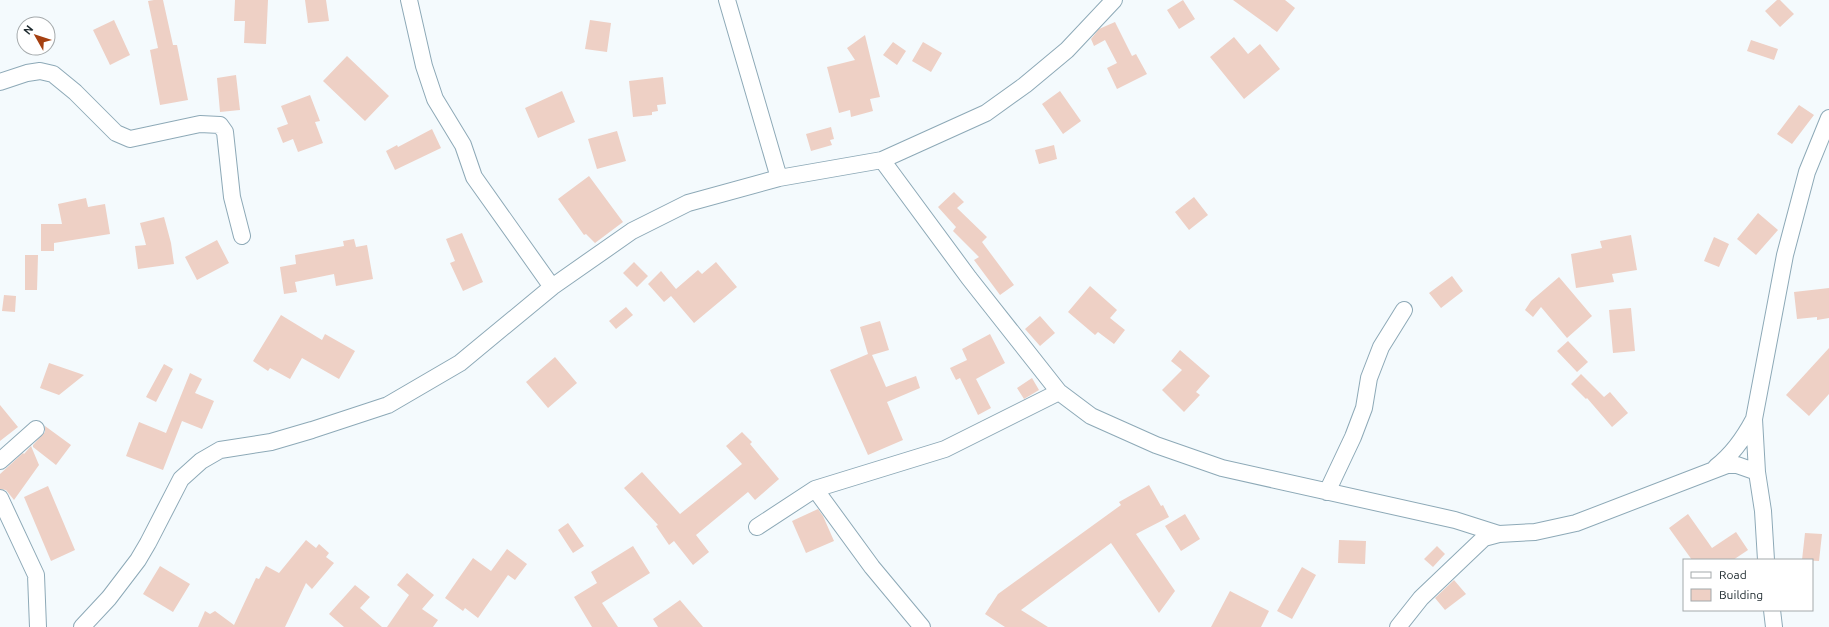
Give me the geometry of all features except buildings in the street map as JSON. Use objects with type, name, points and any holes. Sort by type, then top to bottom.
[{"type":"street","points":[[409,0],[424,66],[435,99],[463,145],[474,178],[552,288]]},
{"type":"street","points":[[727,0],[752,81],[779,178]]},
{"type":"street","points":[[82,627],[109,598],[138,560],[181,479],[201,461],[220,450],[271,442],[388,405],[460,363],[552,288],[632,231],[688,203],[779,178],[882,160],[986,113],[1024,85],[1067,50],[1114,0]]},
{"type":"street","points":[[0,82],[27,73],[40,71],[53,74],[75,92],[116,133],[130,139],[200,124],[220,125],[225,132],[232,197],[242,236]]},
{"type":"street","points":[[1766,559],[1763,511],[1757,472],[1754,419],[1785,255],[1807,172],[1829,118]]},
{"type":"street","points":[[882,160],[969,278],[1059,392],[1091,416],[1156,445],[1222,468],[1455,520],[1499,534]]},
{"type":"street","points":[[1327,492],[1361,416],[1370,378],[1381,347],[1404,310]]},
{"type":"street","points":[[757,528],[815,489],[944,449],[1059,392]]},
{"type":"street","points":[[1710,472],[1727,458],[1743,439],[1754,419]]},
{"type":"street","points":[[0,461],[36,429]]},
{"type":"street","points":[[1398,627],[1421,598],[1484,538],[1499,534],[1536,532],[1576,523],[1727,465],[1737,465],[1757,472]]},
{"type":"street","points":[[815,489],[872,567],[922,627]]},
{"type":"street","points":[[0,498],[36,575],[38,627]]},
{"type":"street","points":[[1772,611],[1774,627]]}]
